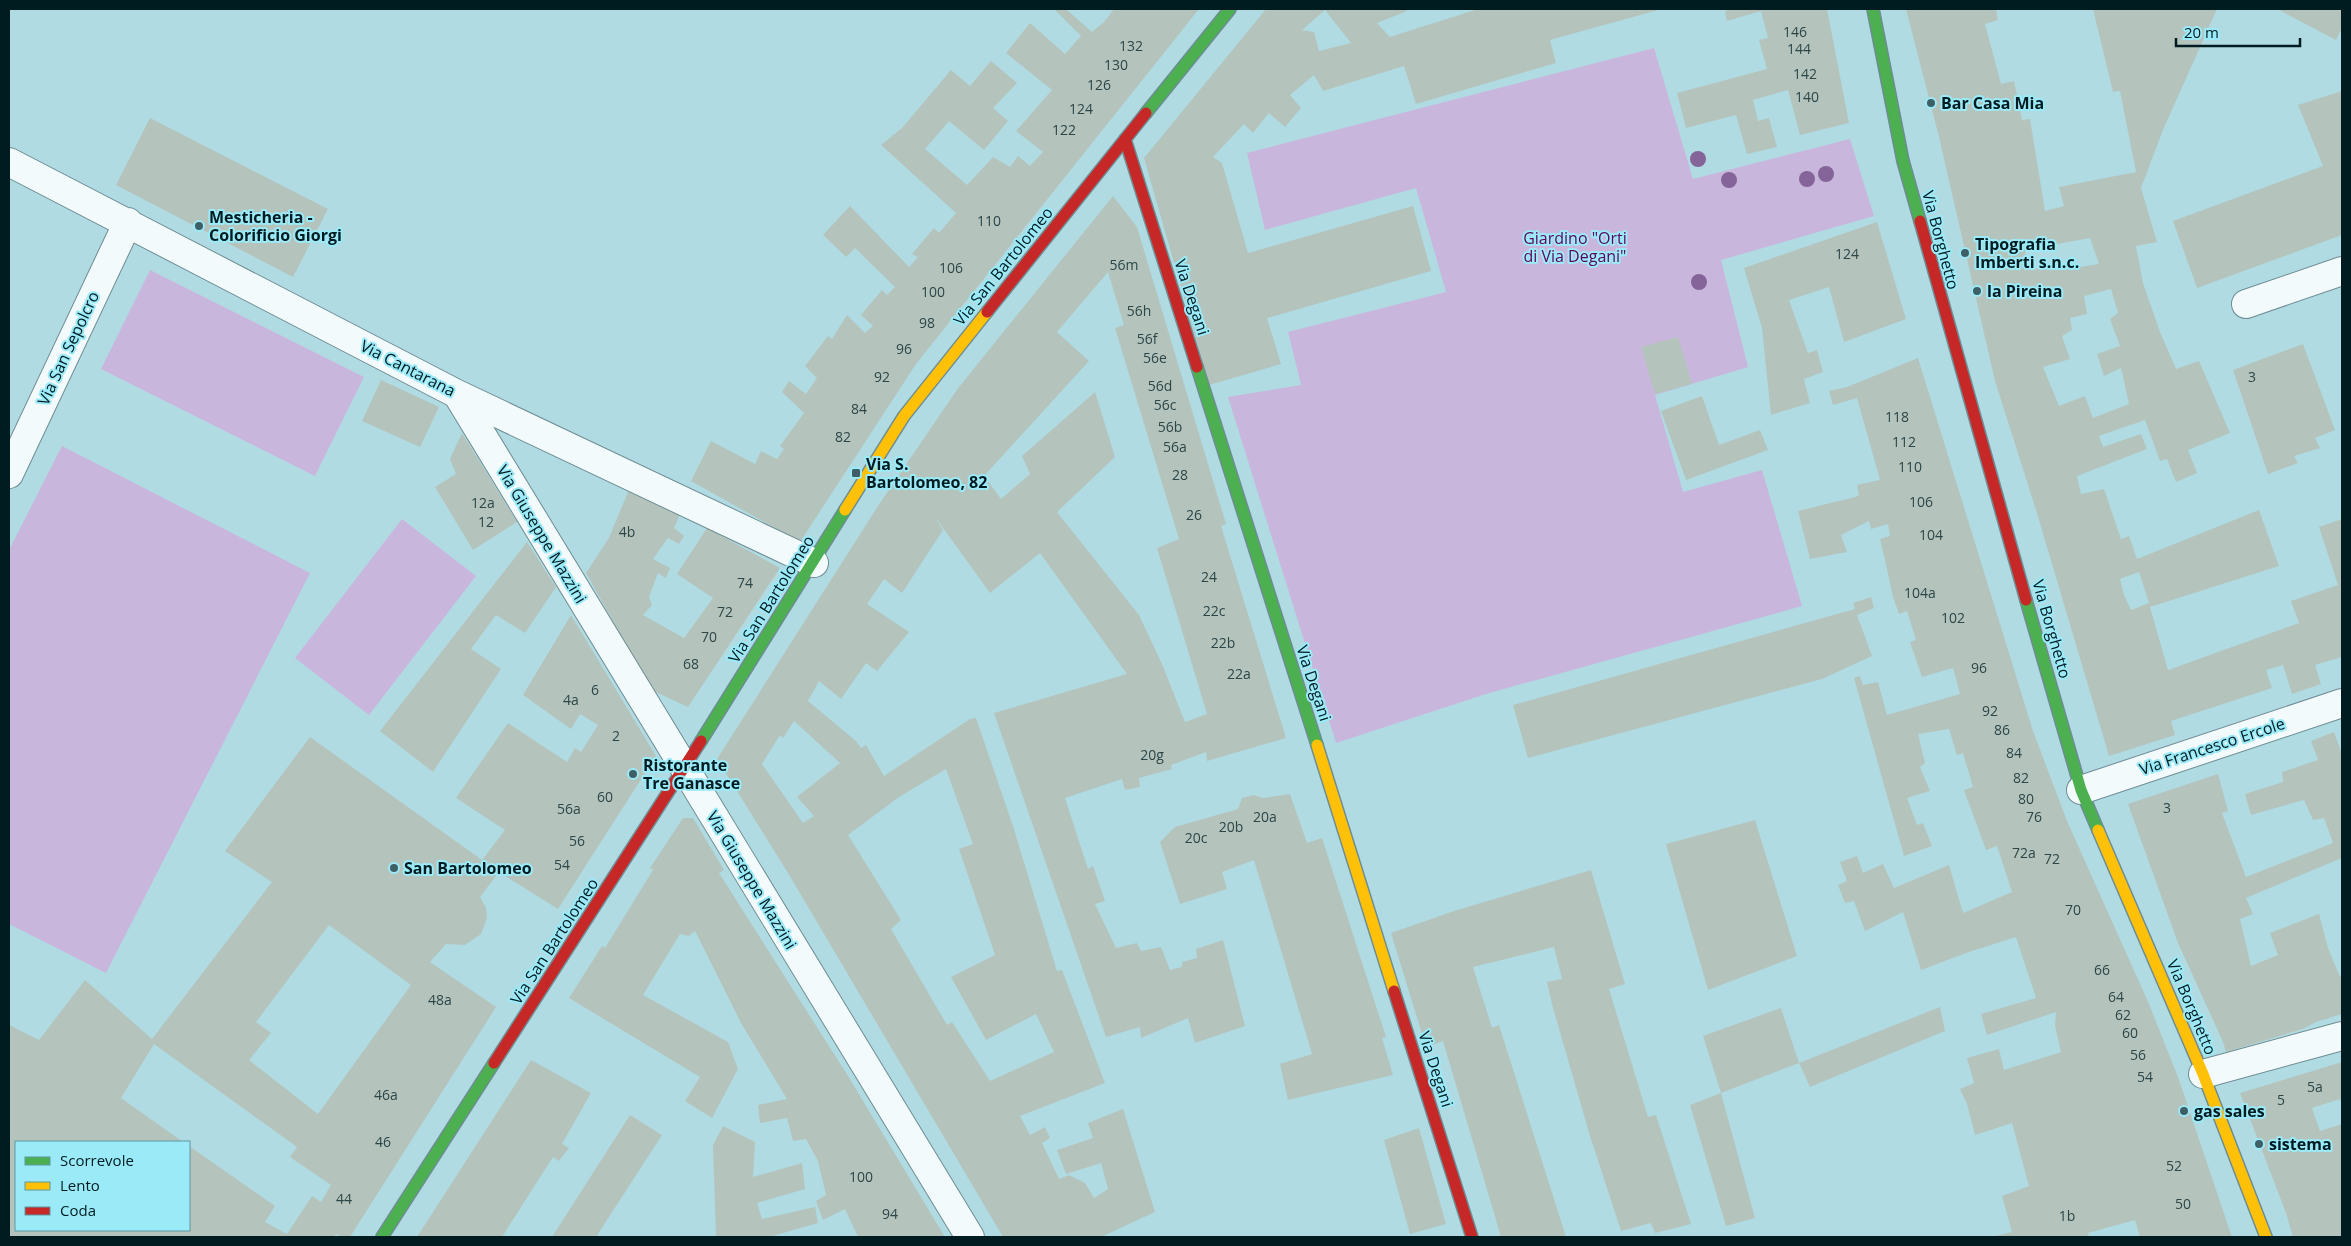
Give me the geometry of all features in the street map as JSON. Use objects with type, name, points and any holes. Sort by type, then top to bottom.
[{"type":"street","name":"Via San Bartolomeo","points":[[382,1237],[684,769],[904,416],[1230,9]]},
{"type":"street","name":"Via Borghetto","points":[[1873,9],[1903,161],[1968,398],[2082,790],[2203,1074],[2266,1237]]},
{"type":"street","name":"Via Degani","points":[[1125,139],[1472,1237]]},
{"type":"street","name":"Via Cantarana","points":[[9,162],[458,394],[814,563]]},
{"type":"street","name":"Via San Sepolcro","points":[[9,474],[128,222]]},
{"type":"street","points":[[2246,304],[2342,271]]},
{"type":"street","name":"Via Giuseppe Mazzini","points":[[458,394],[684,769],[970,1237]]},
{"type":"street","name":"Via Francesco Ercole","points":[[2082,790],[2342,703]]},
{"type":"street","points":[[2203,1074],[2342,1036]]},
{"type":"green space","name":"Giardino \"Orti di Via Degani\"","points":[[1654,48],[1693,179],[1850,139],[1874,216],[1721,260],[1748,367],[1655,395],[1683,492],[1762,470],[1802,606],[1486,694],[1336,743],[1228,397],[1301,385],[1288,332],[1446,292],[1416,188],[1265,230],[1247,153]]},
{"type":"green space","points":[[150,270],[364,377],[315,476],[101,369]]},
{"type":"green space","points":[[62,446],[310,573],[106,973],[9,924],[9,550]]},
{"type":"green space","points":[[402,519],[476,576],[369,715],[295,658]]},
{"type":"building","points":[[1054,9],[1068,9],[1092,32],[1104,22],[1114,9],[1199,9],[916,364],[800,542],[691,481],[711,441],[755,464],[761,451],[777,459],[784,449],[780,446],[804,413],[782,392],[789,381],[806,394],[817,378],[805,366],[828,336],[832,339],[847,315],[865,333],[873,326],[861,315],[882,290],[887,295],[895,287],[855,248],[846,257],[823,235],[850,206],[909,267],[918,257],[912,254],[934,228],[939,233],[956,213],[881,145],[902,128],[951,70],[970,86],[991,61],[1017,83],[993,108],[1008,121],[984,150],[949,121],[925,149],[967,185],[993,157],[1010,167],[1018,156],[1030,166],[1043,152],[1016,131],[1052,90],[1006,53],[1030,23],[1065,54],[1081,36]]},
{"type":"building","points":[[1266,9],[1404,9],[1407,11],[1377,23],[1390,37],[1478,9],[1662,9],[1550,40],[1556,63],[1416,104],[1404,66],[1323,91],[1314,75],[1290,95],[1301,108],[1285,127],[1269,113],[1253,133],[1244,124],[1213,157],[1222,163],[1248,253],[1413,206],[1431,271],[1267,318],[1281,364],[1209,385],[1144,158]],"holes":[[[1325,10],[1351,43],[1319,51],[1314,32],[1302,30]]]},
{"type":"building","points":[[1733,9],[1827,9],[1849,123],[1800,135],[1788,90],[1753,100],[1758,121],[1769,118],[1777,147],[1747,154],[1736,115],[1686,128],[1677,93],[1767,69],[1759,40],[1768,38],[1761,11],[1727,21],[1725,11]]},
{"type":"building","points":[[1906,9],[1996,9],[1998,20],[1985,24],[2001,84],[2014,81],[2022,120],[2030,119],[2045,211],[2064,206],[2059,187],[2136,172],[2120,91],[2113,92],[2093,9],[2217,9],[2163,130],[2141,188],[2157,242],[2136,246],[2143,283],[2160,332],[2176,369],[2199,361],[2230,433],[2188,450],[2197,473],[2176,482],[2167,459],[2160,461],[2145,420],[2099,436],[2103,447],[2141,434],[2147,449],[2077,476],[2081,494],[2104,489],[2121,539],[2129,536],[2137,559],[2259,510],[2279,566],[2150,607],[2168,670],[2299,623],[2291,601],[2338,585],[2319,527],[2342,519],[2342,657],[2315,665],[2321,684],[2292,694],[2283,665],[2266,670],[2272,688],[2171,721],[2175,735],[2109,756],[2036,510],[1995,381],[1939,137]],"holes":[[[2090,238],[2099,264],[2061,270],[2059,263],[2027,270],[2025,250]],[[2111,289],[2118,313],[2110,319],[2120,346],[2097,354],[2104,376],[2121,368],[2129,404],[2093,418],[2085,396],[2059,406],[2043,367],[2070,359],[2062,336],[2072,330],[2070,318],[2087,314],[2084,296]],[[2139,572],[2149,603],[2131,610],[2124,595],[2120,579]]]},
{"type":"building","points":[[2277,9],[2342,9],[2342,28],[2336,40]]},
{"type":"building","points":[[2342,91],[2342,235],[2197,288],[2173,221],[2323,166],[2298,105]]},
{"type":"building","points":[[150,118],[328,209],[293,277],[116,185]]},
{"type":"building","points":[[1113,196],[1137,227],[1226,524],[1221,526],[1286,738],[1207,761],[1206,752],[1171,765],[1172,769],[1139,778],[1140,787],[1125,790],[1122,779],[1065,798],[1088,869],[1093,866],[1105,901],[1095,904],[1116,948],[1137,943],[1141,951],[1161,947],[1170,970],[1182,967],[1182,962],[1197,958],[1196,949],[1223,940],[1245,1026],[1195,1043],[1188,1018],[1141,1038],[1140,1027],[1106,1037],[994,713],[1127,674],[1040,553],[990,593],[933,514],[943,530],[902,593],[884,579],[867,604],[909,632],[877,671],[866,663],[841,699],[819,681],[808,701],[856,741],[861,748],[866,745],[884,776],[970,719],[976,718],[1013,826],[1057,971],[1062,970],[1105,1083],[1020,1116],[1030,1135],[1045,1127],[1050,1138],[1042,1143],[1059,1179],[1069,1175],[1085,1183],[1094,1198],[1108,1189],[1101,1163],[1066,1174],[1057,1150],[1093,1138],[1088,1123],[1123,1109],[1155,1212],[1101,1237],[1003,1237],[788,873],[717,759],[878,506],[959,387]],"holes":[[[1108,272],[1124,325],[1115,328],[1179,539],[1157,548],[1207,714],[1185,722],[1162,664],[1139,615],[1057,512],[1115,457],[1095,392],[1022,456],[1030,474],[1001,499],[984,476],[1089,361],[1057,332]],[[794,721],[840,763],[797,797],[814,816],[803,823],[762,764],[780,735],[783,738]],[[946,769],[973,844],[959,849],[995,955],[951,977],[986,1040],[1036,1014],[1054,1052],[990,1081],[952,1022],[947,1025],[891,929],[901,920],[848,835],[899,797]]]},
{"type":"building","points":[[1877,222],[1906,319],[1844,342],[1829,287],[1789,300],[1808,353],[1817,350],[1823,372],[1804,379],[1810,403],[1771,415],[1762,328],[1744,268]]},
{"type":"building","points":[[1678,337],[1692,384],[1655,394],[1641,347]]},
{"type":"building","points":[[2303,344],[2335,430],[2315,438],[2320,448],[2294,456],[2298,463],[2268,474],[2233,370]]},
{"type":"building","points":[[1918,358],[2033,731],[2067,821],[2149,1004],[2178,1077],[2232,1237],[2140,1237],[2135,1220],[2088,1233],[2089,1237],[1991,1237],[2012,1232],[2002,1196],[2029,1186],[2012,1123],[1975,1135],[1967,1104],[1960,1089],[1974,1083],[1967,1058],[1999,1049],[2004,1070],[2061,1052],[2055,1026],[2056,1012],[1987,1035],[1981,1014],[2036,998],[2016,937],[1921,970],[1903,912],[1865,931],[1854,901],[1845,903],[1838,885],[1847,881],[1840,862],[1857,856],[1863,873],[1883,864],[1894,888],[1949,865],[1963,913],[2012,892],[1997,846],[1986,850],[1964,790],[1973,787],[1963,753],[1957,755],[1949,729],[1918,734],[1925,763],[1920,767],[1930,791],[1907,798],[1917,825],[1923,823],[1932,846],[1904,856],[1854,678],[1860,676],[1863,685],[1878,682],[1887,715],[1960,694],[1953,668],[1922,677],[1910,642],[1916,640],[1907,611],[1899,614],[1893,597],[1880,539],[1890,536],[1888,524],[1871,529],[1869,521],[1841,535],[1847,552],[1810,559],[1798,511],[1855,497],[1859,495],[1857,485],[1880,480],[1857,398],[1833,405],[1829,391],[1847,387]]},
{"type":"building","points":[[381,380],[439,407],[420,447],[362,421]]},
{"type":"building","points":[[1702,396],[1719,445],[1760,430],[1768,450],[1686,480],[1661,411]]},
{"type":"building","points":[[462,433],[517,522],[473,550],[435,487],[456,474],[450,459]]},
{"type":"building","points":[[630,487],[680,514],[674,528],[684,536],[679,544],[668,538],[653,559],[670,568],[666,578],[658,573],[649,597],[652,605],[643,615],[684,638],[713,598],[677,574],[707,528],[780,568],[688,707],[651,690],[586,573],[609,538]]},
{"type":"building","points":[[527,542],[556,587],[525,633],[496,615],[471,649],[501,669],[433,772],[380,731]]},
{"type":"building","points":[[1871,597],[1874,608],[1857,615],[1872,656],[1822,679],[1528,758],[1513,705],[1855,609],[1853,603]]},
{"type":"building","points":[[571,615],[656,756],[558,909],[499,872],[480,897],[486,908],[487,918],[481,934],[465,945],[446,944],[430,962],[496,1007],[350,1237],[341,1237],[336,1234],[334,1237],[9,1237],[9,1025],[39,1040],[85,980],[152,1039],[272,882],[225,851],[310,737],[482,860],[505,830],[456,798],[508,723],[567,762],[575,748],[581,752],[598,725],[580,714],[571,729],[523,695]],"holes":[[[329,925],[411,985],[318,1114],[249,1060],[271,1033],[256,1022]],[[154,1044],[297,1147],[290,1157],[331,1185],[321,1202],[312,1196],[287,1234],[265,1222],[275,1206],[190,1147],[190,1231],[15,1231],[15,1141],[182,1141],[121,1098]]]},
{"type":"building","points":[[2334,732],[2342,754],[2342,858],[2246,898],[2253,914],[2240,919],[2251,966],[2278,955],[2270,933],[2319,914],[2328,948],[2340,977],[2342,975],[2342,1014],[2316,1022],[2303,1029],[2226,1052],[2178,943],[2128,804],[2218,774],[2228,811],[2222,813],[2246,877],[2333,843],[2324,818],[2313,820],[2304,800],[2251,815],[2245,794],[2283,782],[2282,772],[2318,760],[2311,741]]},
{"type":"building","points":[[1290,794],[1307,843],[1322,838],[1386,1037],[1382,1038],[1393,1075],[1288,1100],[1280,1064],[1312,1054],[1254,860],[1222,872],[1227,889],[1180,904],[1160,842],[1175,827],[1238,809],[1242,798],[1254,795],[1263,798]]},
{"type":"building","points":[[683,818],[693,818],[724,870],[719,873],[848,1076],[945,1237],[858,1237],[845,1209],[823,1220],[816,1201],[826,1195],[818,1161],[806,1139],[793,1141],[787,1118],[760,1123],[758,1105],[787,1099],[741,1023],[695,931],[689,936],[680,934],[643,995],[728,1042],[738,1069],[712,1118],[685,1101],[700,1077],[569,998],[602,946],[605,948],[653,870],[650,868]]},
{"type":"building","points":[[1755,820],[1797,956],[1708,990],[1666,844]]},
{"type":"building","points":[[1591,870],[1625,984],[1609,989],[1648,1117],[1656,1115],[1691,1224],[1655,1233],[1651,1223],[1621,1231],[1590,1136],[1553,1008],[1547,982],[1562,979],[1554,947],[1473,967],[1492,1028],[1499,1025],[1566,1237],[1501,1237],[1443,1041],[1426,1047],[1391,933],[1454,911]]},
{"type":"building","points":[[1940,1007],[1945,1031],[1810,1087],[1799,1063]]},
{"type":"building","points":[[1781,1008],[1799,1063],[1721,1093],[1703,1036]]},
{"type":"building","points":[[531,1060],[591,1093],[562,1144],[569,1148],[559,1161],[553,1157],[502,1237],[417,1237]]},
{"type":"building","points":[[2342,1062],[2342,1104],[2340,1099],[2312,1108],[2320,1131],[2342,1124],[2342,1237],[2293,1237],[2286,1213],[2240,1093]]},
{"type":"building","points":[[1721,1093],[1755,1218],[1726,1226],[1690,1105]]},
{"type":"building","points":[[630,1115],[662,1135],[596,1237],[552,1237]]},
{"type":"building","points":[[723,1126],[755,1142],[753,1177],[802,1163],[805,1189],[757,1203],[762,1219],[815,1207],[818,1223],[769,1237],[716,1237],[713,1145]]},
{"type":"building","points":[[1419,1128],[1446,1224],[1410,1234],[1384,1140]]},
{"type":"traffic: fast","points":[[1146,113],[1230,9]]},
{"type":"traffic: fast","points":[[1873,9],[1903,161],[1920,221]]},
{"type":"traffic: fast","points":[[1197,367],[1317,745]]},
{"type":"traffic: fast","points":[[701,741],[845,510]]},
{"type":"traffic: fast","points":[[2026,600],[2081,790],[2098,830]]},
{"type":"traffic: fast","points":[[382,1237],[494,1063]]},
{"type":"traffic: slow","points":[[845,510],[904,416],[987,312]]},
{"type":"traffic: slow","points":[[1317,745],[1394,991]]},
{"type":"traffic: slow","points":[[2098,830],[2203,1074],[2266,1237]]},
{"type":"traffic: jam","points":[[987,312],[1146,113]]},
{"type":"traffic: jam","points":[[1125,139],[1197,367]]},
{"type":"traffic: jam","points":[[1920,221],[2026,600]]},
{"type":"traffic: jam","points":[[494,1063],[701,741]]},
{"type":"traffic: jam","points":[[1394,991],[1472,1237]]},
{"type":"place","name":"Bar Casa Mia","points":[[1931,103]]},
{"type":"place","name":"Mesticheria - Colorificio Giorgi","points":[[199,226]]},
{"type":"place","name":"Tipografia Imberti s.n.c.","points":[[1965,253]]},
{"type":"place","name":"la Pireina","points":[[1977,291]]},
{"type":"place","name":"Via S. Bartolomeo, 82","points":[[856,473]]},
{"type":"place","name":"Ristorante Tre Ganasce","points":[[633,774]]},
{"type":"place","name":"San Bartolomeo","points":[[394,868]]},
{"type":"place","name":"gas sales","points":[[2184,1111]]},
{"type":"place","name":"sistema","points":[[2259,1144]]}]
